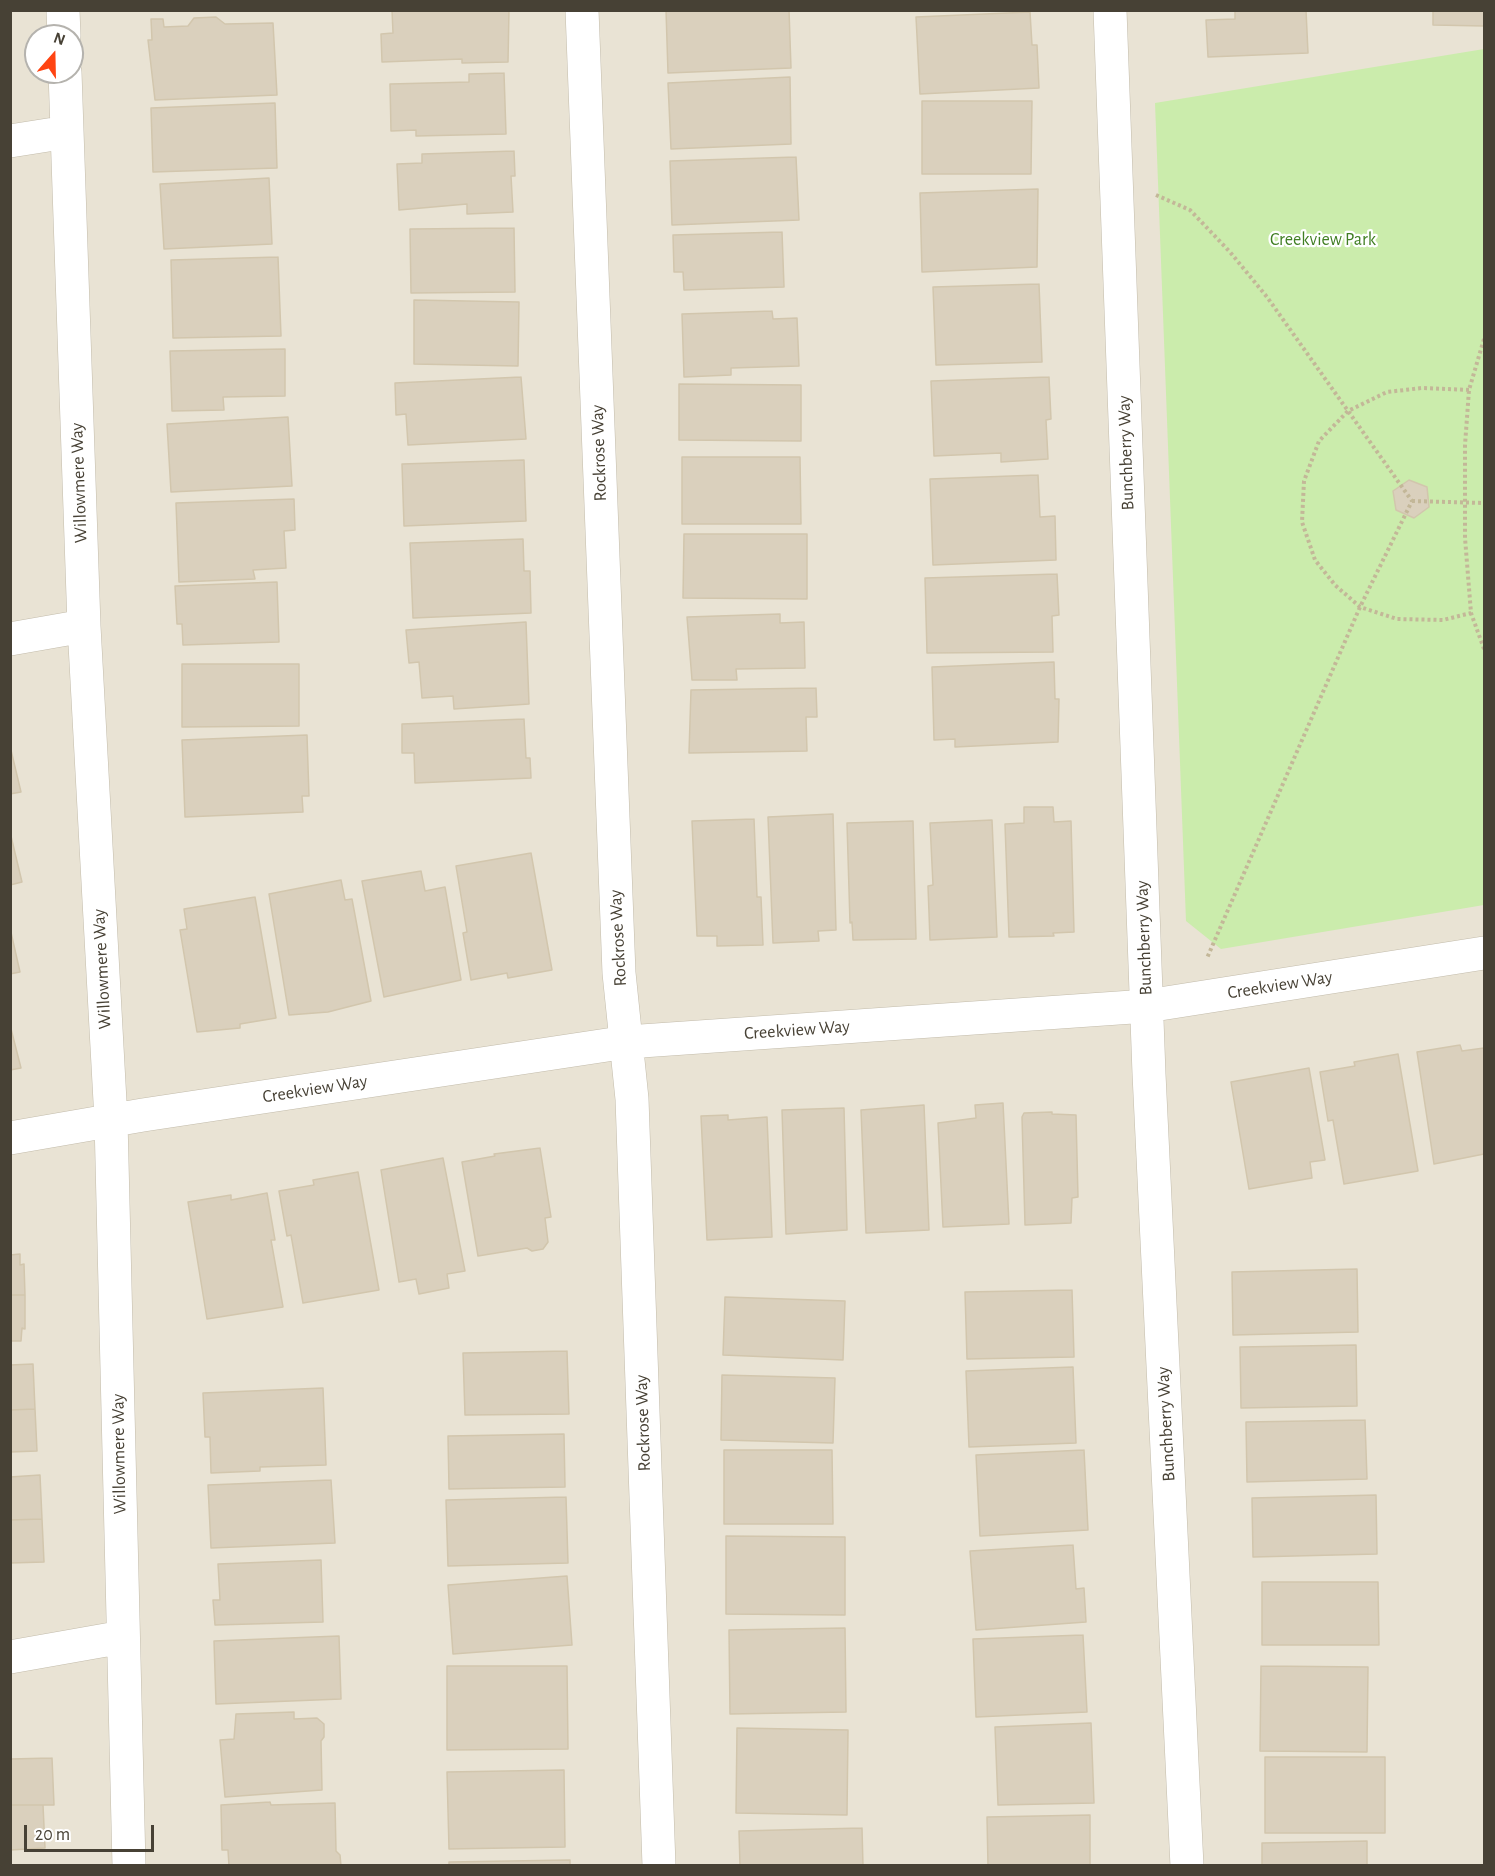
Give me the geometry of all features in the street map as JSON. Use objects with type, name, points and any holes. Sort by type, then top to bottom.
[{"type":"street","name":"Rockrose Way","points":[[582,10],[619,973],[632,1099],[659,1866]]},
{"type":"street","name":"Bunchberry Way","points":[[1110,10],[1147,1006],[1187,1866]]},
{"type":"street","name":"Willowmere Way","points":[[65,84],[84,626],[111,1120],[129,1866]]},
{"type":"street","points":[[10,141],[67,132]]},
{"type":"street","points":[[10,639],[84,626]]},
{"type":"street","name":"Creekview Way","points":[[10,1138],[111,1120],[627,1042],[1147,1006],[1485,953]]},
{"type":"street","points":[[10,1657],[123,1637]]},
{"type":"path","points":[[1117,189],[1149,192],[1190,210],[1230,252],[1267,297],[1412,501]]},
{"type":"path","points":[[1485,339],[1469,390],[1465,445],[1465,504],[1471,612],[1485,648]]},
{"type":"path","points":[[1469,390],[1422,388],[1387,392],[1348,411],[1319,441],[1304,481],[1302,522],[1315,560],[1335,585],[1360,607],[1397,619],[1443,620],[1471,612]]},
{"type":"path","points":[[1412,501],[1485,503]]},
{"type":"path","points":[[1206,958],[1360,607],[1412,501]]},
{"type":"shaded area","points":[[11,11],[1484,11],[1484,1865],[11,1865]]},
{"type":"green space","name":"Creekview Park","points":[[1484,49],[1484,905],[1221,949],[1186,921],[1155,103]]},
{"type":"building","points":[[392,10],[509,10],[508,62],[462,63],[462,59],[382,62],[381,34],[393,33]]},
{"type":"building","points":[[666,10],[789,10],[791,68],[668,73]]},
{"type":"building","points":[[1235,10],[1306,10],[1308,53],[1208,57],[1206,20],[1235,19]]},
{"type":"building","points":[[1433,10],[1484,10],[1484,26],[1433,25]]},
{"type":"building","points":[[1030,12],[1032,45],[1037,45],[1039,88],[920,94],[916,17]]},
{"type":"building","points":[[216,17],[225,24],[273,23],[277,95],[155,100],[148,40],[152,40],[151,19],[163,19],[164,27],[188,26],[194,18]]},
{"type":"building","points":[[504,73],[506,134],[416,136],[416,130],[391,131],[390,84],[469,82],[469,74]]},
{"type":"building","points":[[790,77],[791,144],[671,149],[668,83]]},
{"type":"building","points":[[922,101],[1032,101],[1031,174],[922,174]]},
{"type":"building","points":[[275,103],[277,168],[153,172],[151,108]]},
{"type":"building","points":[[514,151],[515,176],[511,176],[513,212],[467,214],[467,204],[399,210],[397,164],[422,163],[422,154]]},
{"type":"building","points":[[796,157],[799,220],[672,225],[670,161]]},
{"type":"building","points":[[269,178],[272,244],[164,249],[160,184]]},
{"type":"building","points":[[1038,189],[1037,267],[922,272],[920,193]]},
{"type":"building","points":[[514,228],[515,292],[411,293],[410,229]]},
{"type":"building","points":[[782,232],[784,287],[684,290],[683,272],[674,272],[673,235]]},
{"type":"building","points":[[278,257],[281,336],[173,338],[171,260]]},
{"type":"building","points":[[1039,284],[1042,362],[936,365],[933,287]]},
{"type":"building","points":[[414,300],[519,302],[518,366],[414,364]]},
{"type":"building","points":[[772,311],[773,319],[797,318],[799,366],[731,368],[731,375],[684,377],[682,314]]},
{"type":"building","points":[[285,349],[285,396],[223,397],[224,410],[172,411],[170,351]]},
{"type":"building","points":[[521,377],[526,439],[408,445],[406,414],[396,415],[395,383]]},
{"type":"building","points":[[1049,377],[1051,419],[1046,420],[1048,459],[1001,462],[1001,453],[934,456],[931,381]]},
{"type":"building","points":[[679,384],[801,385],[801,441],[679,440]]},
{"type":"building","points":[[288,417],[292,486],[171,492],[167,424]]},
{"type":"building","points":[[682,457],[800,457],[801,524],[682,524]]},
{"type":"building","points":[[524,460],[526,521],[404,526],[402,464]]},
{"type":"building","points":[[1038,475],[1040,517],[1055,516],[1056,560],[933,565],[930,479]]},
{"type":"building","points":[[1409,480],[1427,487],[1429,507],[1414,518],[1396,510],[1393,491]]},
{"type":"building","points":[[294,499],[295,530],[284,531],[286,568],[253,570],[255,579],[179,582],[176,503]]},
{"type":"building","points":[[684,534],[807,534],[807,599],[683,598]]},
{"type":"building","points":[[523,539],[524,571],[530,571],[531,613],[413,618],[410,543]]},
{"type":"building","points":[[1057,574],[1059,615],[1052,616],[1053,652],[927,653],[925,578]]},
{"type":"building","points":[[277,582],[279,642],[183,645],[182,624],[177,624],[175,586]]},
{"type":"building","points":[[780,614],[780,623],[804,622],[805,668],[736,669],[737,680],[692,680],[687,617]]},
{"type":"building","points":[[526,622],[529,704],[454,709],[453,696],[422,698],[419,662],[409,663],[406,630]]},
{"type":"building","points":[[1054,662],[1055,699],[1059,699],[1058,742],[955,747],[955,739],[934,740],[932,667]]},
{"type":"building","points":[[182,664],[299,664],[299,726],[182,727]]},
{"type":"building","points":[[816,688],[817,717],[806,717],[807,751],[689,753],[691,690]]},
{"type":"building","points":[[524,719],[526,758],[530,758],[531,778],[415,783],[414,753],[402,753],[402,724]]},
{"type":"building","points":[[307,735],[309,796],[302,796],[303,812],[185,817],[182,740]]},
{"type":"building","points":[[10,746],[21,792],[10,794]]},
{"type":"building","points":[[1024,807],[1053,807],[1054,822],[1071,821],[1074,932],[1053,933],[1054,936],[1009,937],[1005,824],[1024,823]]},
{"type":"building","points":[[833,814],[836,930],[818,931],[819,941],[773,943],[768,817]]},
{"type":"building","points":[[754,819],[757,897],[761,897],[763,945],[717,946],[717,936],[697,936],[692,821]]},
{"type":"building","points":[[992,820],[997,937],[930,940],[928,886],[933,885],[930,823]]},
{"type":"building","points":[[913,821],[916,939],[853,940],[852,922],[850,923],[847,823]]},
{"type":"building","points":[[10,832],[22,882],[10,885]]},
{"type":"building","points":[[531,853],[552,970],[508,978],[507,973],[471,980],[463,933],[467,932],[456,866]]},
{"type":"building","points":[[421,871],[425,891],[445,887],[461,980],[384,997],[362,881]]},
{"type":"building","points":[[341,880],[345,900],[352,899],[371,1001],[328,1012],[289,1015],[269,894]]},
{"type":"building","points":[[255,897],[276,1018],[240,1024],[240,1028],[197,1032],[180,930],[187,929],[184,909]]},
{"type":"building","points":[[10,928],[20,972],[10,974]]},
{"type":"building","points":[[10,1025],[21,1068],[10,1070]]},
{"type":"building","points":[[1460,1045],[1462,1051],[1484,1048],[1484,1154],[1434,1164],[1417,1052]]},
{"type":"building","points":[[1398,1054],[1418,1171],[1344,1184],[1333,1120],[1328,1121],[1320,1072],[1355,1066],[1354,1062]]},
{"type":"building","points":[[1309,1068],[1325,1160],[1310,1162],[1312,1178],[1249,1189],[1231,1082]]},
{"type":"building","points":[[1003,1103],[1009,1224],[943,1227],[938,1123],[976,1118],[975,1105]]},
{"type":"building","points":[[924,1105],[929,1230],[866,1233],[861,1110]]},
{"type":"building","points":[[844,1108],[847,1230],[786,1234],[782,1110]]},
{"type":"building","points":[[1052,1112],[1052,1114],[1076,1115],[1078,1197],[1072,1198],[1071,1223],[1025,1225],[1022,1117],[1024,1113]]},
{"type":"building","points":[[728,1115],[728,1120],[767,1117],[772,1237],[707,1240],[701,1116]]},
{"type":"building","points":[[540,1148],[551,1217],[545,1218],[548,1242],[543,1249],[532,1251],[527,1248],[478,1256],[462,1162],[495,1156],[494,1154]]},
{"type":"building","points":[[443,1158],[465,1271],[447,1274],[449,1288],[419,1294],[416,1279],[399,1282],[381,1170]]},
{"type":"building","points":[[358,1172],[379,1290],[303,1303],[291,1235],[287,1236],[279,1191],[314,1185],[313,1180]]},
{"type":"building","points":[[267,1193],[275,1240],[271,1240],[283,1307],[207,1319],[188,1202],[231,1195],[231,1200]]},
{"type":"building","points":[[20,1254],[20,1265],[24,1264],[25,1295],[10,1295],[10,1255]]},
{"type":"building","points":[[1357,1269],[1358,1332],[1233,1335],[1232,1272]]},
{"type":"building","points":[[1072,1290],[1074,1357],[967,1359],[965,1292]]},
{"type":"building","points":[[10,1295],[25,1295],[25,1329],[22,1328],[21,1341],[10,1341]]},
{"type":"building","points":[[725,1297],[845,1301],[843,1360],[723,1355]]},
{"type":"building","points":[[1356,1345],[1357,1406],[1241,1408],[1240,1347]]},
{"type":"building","points":[[567,1351],[569,1414],[465,1415],[463,1353]]},
{"type":"building","points":[[33,1364],[35,1409],[10,1410],[10,1365]]},
{"type":"building","points":[[1073,1367],[1076,1443],[969,1447],[966,1371]]},
{"type":"building","points":[[722,1375],[835,1378],[833,1443],[721,1440]]},
{"type":"building","points":[[323,1388],[326,1465],[260,1467],[260,1471],[211,1473],[210,1437],[205,1437],[203,1393]]},
{"type":"building","points":[[35,1409],[37,1451],[10,1452],[10,1410]]},
{"type":"building","points":[[1365,1420],[1367,1479],[1247,1482],[1246,1422]]},
{"type":"building","points":[[564,1434],[565,1487],[449,1489],[448,1436]]},
{"type":"building","points":[[724,1450],[832,1450],[833,1524],[724,1524]]},
{"type":"building","points":[[1084,1450],[1088,1530],[980,1536],[976,1455]]},
{"type":"building","points":[[40,1475],[42,1519],[10,1520],[10,1477]]},
{"type":"building","points":[[331,1480],[335,1543],[211,1548],[208,1485]]},
{"type":"building","points":[[1376,1495],[1377,1554],[1253,1557],[1252,1498]]},
{"type":"building","points":[[566,1497],[568,1563],[448,1566],[446,1500]]},
{"type":"building","points":[[42,1519],[44,1562],[10,1563],[10,1520]]},
{"type":"building","points":[[726,1536],[845,1537],[845,1615],[726,1614]]},
{"type":"building","points":[[1073,1545],[1076,1589],[1084,1588],[1086,1622],[976,1630],[970,1551]]},
{"type":"building","points":[[321,1560],[323,1622],[215,1625],[213,1600],[220,1600],[218,1564]]},
{"type":"building","points":[[567,1576],[572,1645],[453,1654],[448,1585]]},
{"type":"building","points":[[1262,1582],[1378,1582],[1379,1645],[1262,1645]]},
{"type":"building","points":[[845,1628],[846,1712],[730,1714],[729,1630]]},
{"type":"building","points":[[1083,1635],[1087,1712],[976,1717],[973,1639]]},
{"type":"building","points":[[339,1636],[341,1699],[216,1704],[214,1641]]},
{"type":"building","points":[[447,1666],[567,1666],[568,1749],[447,1750]]},
{"type":"building","points":[[1261,1666],[1368,1667],[1367,1752],[1260,1751]]},
{"type":"building","points":[[294,1712],[294,1719],[317,1718],[324,1724],[324,1737],[321,1741],[322,1790],[225,1797],[220,1740],[234,1739],[236,1714]]},
{"type":"building","points":[[1091,1723],[1094,1803],[998,1805],[995,1727]]},
{"type":"building","points":[[737,1728],[848,1730],[847,1815],[736,1813]]},
{"type":"building","points":[[1265,1757],[1385,1757],[1385,1833],[1265,1833]]},
{"type":"building","points":[[52,1758],[54,1805],[10,1805],[10,1759]]},
{"type":"building","points":[[564,1770],[565,1847],[449,1849],[447,1772]]},
{"type":"building","points":[[270,1802],[271,1805],[335,1803],[336,1851],[340,1855],[341,1866],[229,1866],[228,1850],[222,1850],[221,1805]]},
{"type":"building","points":[[10,1805],[43,1805],[45,1848],[10,1850]]},
{"type":"building","points":[[1090,1815],[1090,1866],[988,1866],[987,1817]]},
{"type":"building","points":[[862,1828],[863,1866],[740,1866],[739,1831]]},
{"type":"building","points":[[1367,1841],[1367,1866],[1262,1866],[1262,1843]]},
{"type":"building","points":[[570,1860],[570,1866],[449,1866],[449,1862]]}]
